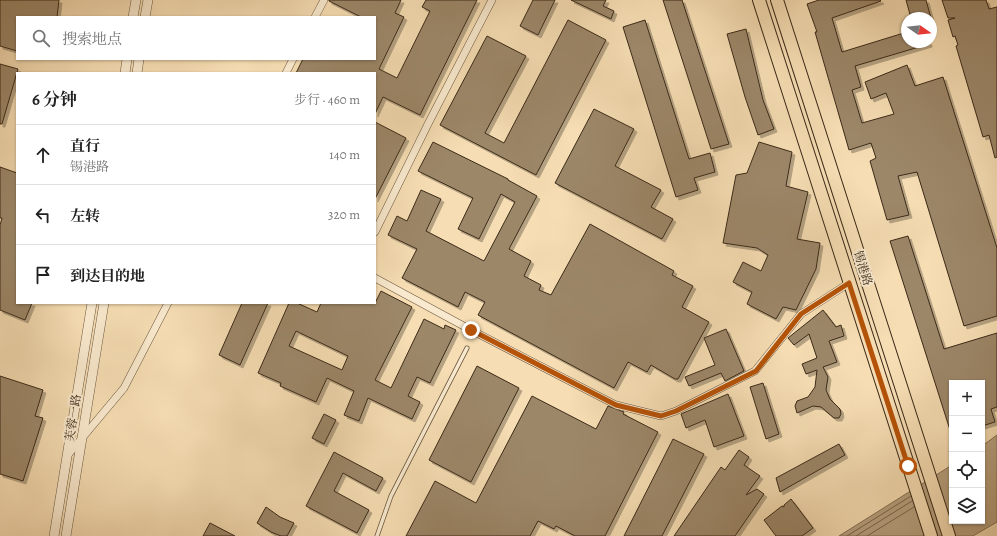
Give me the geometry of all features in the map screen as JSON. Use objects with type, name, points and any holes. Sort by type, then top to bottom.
[{"type":"main road","name":"锡港路","points":[[759,0],[931,536]]},
{"type":"main road","name":"锡港路","points":[[777,0],[950,536]]},
{"type":"street","points":[[133,16],[136,0]]},
{"type":"street","points":[[145,16],[148,0]]},
{"type":"street","points":[[316,16],[324,0]]},
{"type":"street","points":[[376,230],[428,124],[492,0]]},
{"type":"street","points":[[125,72],[127,60]]},
{"type":"street","points":[[137,72],[139,60]]},
{"type":"street","points":[[286,72],[292,60]]},
{"type":"street","points":[[376,279],[471,330],[616,405],[661,416],[676,411],[756,371],[801,314],[849,283]]},
{"type":"street","name":"芙蓉一路","points":[[54,536],[92,304]]},
{"type":"street","name":"芙蓉一路","points":[[66,536],[104,304]]},
{"type":"street","points":[[67,457],[124,388],[167,304]]},
{"type":"lane","points":[[377,536],[391,496],[468,348]]},
{"type":"water","points":[[997,435],[997,522],[973,536],[839,536],[949,467],[949,524],[985,524],[985,444]]},
{"type":"building","points":[[0,0],[59,0],[57,16],[16,16],[16,51],[0,46]]},
{"type":"building","points":[[401,0],[395,13],[404,17],[379,69],[397,78],[430,11],[422,7],[426,0],[477,0],[420,115],[383,97],[376,112],[376,72],[296,72],[302,60],[376,60],[376,16],[359,16],[329,1]]},
{"type":"building","points":[[533,0],[555,0],[538,35],[520,26]]},
{"type":"building","points":[[571,0],[606,0],[603,6],[614,11],[611,19]]},
{"type":"building","points":[[663,0],[682,0],[729,144],[711,149]]},
{"type":"building","points":[[819,0],[881,1],[832,18],[842,52],[901,34],[901,48],[916,48],[855,66],[861,87],[852,90],[862,123],[894,114],[886,93],[871,99],[865,82],[907,65],[915,86],[943,77],[997,248],[997,316],[964,326],[917,172],[898,176],[909,215],[887,220],[870,161],[876,158],[871,143],[849,150],[815,32],[817,32],[807,4]]},
{"type":"building","points":[[906,0],[926,0],[929,12],[909,12]]},
{"type":"building","points":[[942,0],[986,0],[989,9],[997,7],[997,157],[995,158],[989,135],[983,137],[956,46],[958,45],[955,36],[953,37],[948,20],[955,18],[948,18]]},
{"type":"building","points":[[568,20],[606,40],[536,175],[440,125],[487,36],[526,56],[485,133],[504,143]]},
{"type":"building","points":[[645,20],[689,159],[710,153],[715,172],[694,178],[698,190],[676,197],[623,27]]},
{"type":"building","points":[[746,29],[763,100],[774,129],[758,135],[745,97],[727,34]]},
{"type":"building","points":[[0,64],[18,69],[2,124],[0,124]]},
{"type":"building","points":[[594,109],[634,129],[615,166],[661,190],[651,207],[673,219],[662,239],[555,183]]},
{"type":"building","points":[[376,123],[406,138],[376,197]]},
{"type":"building","points":[[433,142],[508,179],[537,196],[509,249],[531,261],[524,276],[541,285],[539,290],[551,295],[590,224],[674,271],[672,275],[693,286],[682,307],[709,322],[678,379],[675,379],[651,365],[647,372],[628,362],[614,388],[478,315],[485,302],[465,292],[458,307],[402,278],[417,249],[388,235],[397,216],[407,221],[421,190],[441,199],[426,231],[484,261],[515,202],[501,194],[479,239],[458,229],[473,198],[418,171]]},
{"type":"building","points":[[759,142],[792,152],[786,186],[808,192],[797,239],[820,243],[816,269],[796,310],[783,307],[776,319],[747,304],[752,292],[733,282],[743,262],[761,271],[768,255],[757,248],[723,243],[736,175],[747,173]]},
{"type":"building","points":[[0,167],[16,173],[16,304],[32,304],[25,320],[0,310],[0,225],[2,218],[0,218]]},
{"type":"building","points":[[908,236],[944,349],[997,333],[997,407],[991,409],[995,422],[985,425],[985,380],[949,380],[949,427],[890,241]]},
{"type":"building","points":[[381,291],[412,307],[375,380],[391,388],[424,319],[444,329],[445,325],[456,330],[430,383],[417,377],[408,396],[420,402],[412,419],[368,398],[359,421],[344,415],[354,391],[327,378],[316,402],[280,386],[281,383],[258,373],[289,304],[299,304],[317,312],[321,304],[376,304]],"holes":[[[296,331],[348,356],[342,370],[289,346]]]},
{"type":"building","points":[[242,304],[268,304],[240,365],[219,355]]},
{"type":"building","points":[[823,310],[836,327],[841,325],[844,336],[829,341],[837,362],[823,367],[828,377],[826,390],[830,399],[840,409],[841,414],[839,418],[834,418],[821,407],[813,406],[797,413],[795,406],[797,401],[808,397],[815,387],[817,370],[806,374],[802,364],[817,358],[809,334],[794,345],[788,338]]},
{"type":"building","points":[[726,329],[744,371],[725,381],[721,373],[689,386],[685,377],[715,365],[704,338]]},
{"type":"building","points":[[477,366],[519,388],[471,482],[429,460]]},
{"type":"building","points":[[0,376],[43,390],[35,416],[43,418],[23,481],[0,474]]},
{"type":"building","points":[[763,383],[779,434],[766,439],[750,387]]},
{"type":"building","points":[[728,394],[744,436],[714,447],[705,420],[686,428],[681,414]]},
{"type":"building","points":[[532,396],[596,429],[608,406],[624,412],[623,414],[658,432],[605,536],[575,536],[556,526],[554,529],[538,521],[530,536],[406,536],[435,481],[476,503]]},
{"type":"building","points":[[324,414],[336,420],[324,444],[312,438]]},
{"type":"building","points":[[673,439],[704,454],[662,536],[624,536]]},
{"type":"building","points":[[839,444],[845,455],[780,492],[776,478]]},
{"type":"building","points":[[739,450],[749,457],[744,465],[760,476],[746,495],[757,489],[764,494],[735,536],[674,536],[721,467],[725,470]]},
{"type":"building","points":[[334,452],[383,478],[376,491],[343,473],[334,491],[369,510],[357,533],[306,506]]},
{"type":"building","points":[[791,499],[813,528],[802,536],[776,536],[764,520],[782,506],[784,507],[784,505]]},
{"type":"building","points":[[266,507],[280,517],[294,523],[287,536],[281,536],[271,532],[257,523]]},
{"type":"building","points":[[210,523],[235,536],[203,536]]},
{"type":"route","points":[[471,330],[616,405],[661,416],[676,411],[756,371],[801,314],[849,283],[908,466]]}]
